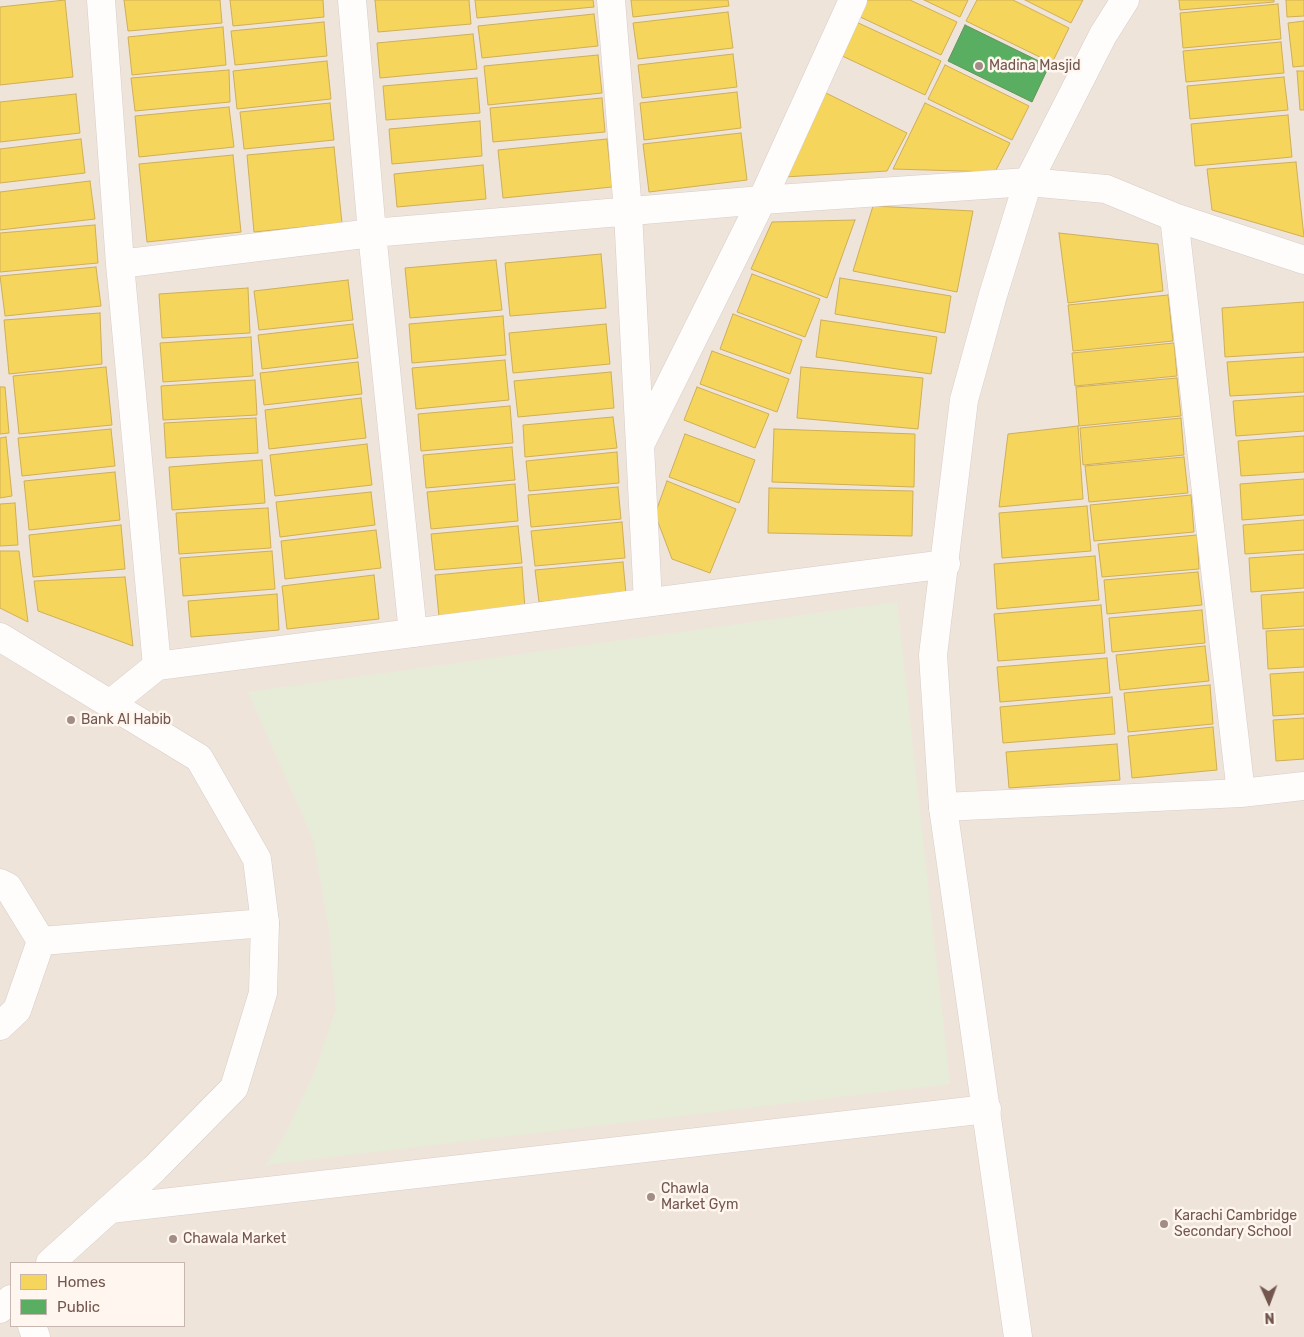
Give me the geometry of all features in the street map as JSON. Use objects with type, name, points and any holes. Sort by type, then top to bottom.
[{"type":"street","points":[[101,0],[120,264],[157,666]]},
{"type":"street","points":[[352,0],[372,233],[413,633]]},
{"type":"street","points":[[611,0],[628,212],[648,602]]},
{"type":"street","points":[[640,446],[762,200],[853,0]]},
{"type":"street","points":[[1018,1337],[943,806],[933,655],[946,564],[964,400],[992,295],[1028,182],[1103,35],[1125,0]]},
{"type":"street","points":[[120,264],[372,233],[762,200],[1028,182],[1106,189],[1174,216],[1304,260]]},
{"type":"street","points":[[1174,216],[1241,793]]},
{"type":"street","points":[[110,704],[157,666],[946,564]]},
{"type":"street","points":[[0,637],[199,758],[257,860],[265,923],[263,993],[234,1088],[154,1169],[51,1262]]},
{"type":"street","points":[[943,806],[1241,793],[1304,786]]},
{"type":"street","points":[[0,882],[8,888],[41,941]]},
{"type":"street","points":[[41,941],[265,923]]},
{"type":"street","points":[[0,1026],[17,1010],[41,941]]},
{"type":"street","points":[[110,1209],[987,1110]]},
{"type":"street","points":[[0,1309],[10,1300]]},
{"type":"shaded area","points":[[0,0],[1304,0],[1304,1337],[0,1337]]},
{"type":"green space","points":[[897,602],[950,1084],[266,1165],[283,1139],[315,1071],[336,1009],[329,929],[313,839],[248,692]]},
{"type":"building: Homes","points":[[65,0],[73,77],[0,85],[0,7]]},
{"type":"building: Homes","points":[[124,0],[220,0],[222,23],[128,31]]},
{"type":"building: Homes","points":[[230,0],[323,0],[324,17],[233,26]]},
{"type":"building: Homes","points":[[375,0],[469,0],[471,24],[378,32]]},
{"type":"building: Homes","points":[[475,0],[593,0],[594,7],[477,18]]},
{"type":"building: Homes","points":[[631,0],[728,0],[729,6],[633,17]]},
{"type":"building: Homes","points":[[863,0],[910,0],[957,22],[941,55],[856,15]]},
{"type":"building: Homes","points":[[924,0],[968,0],[960,17]]},
{"type":"building: Homes","points":[[977,0],[1013,0],[1069,28],[1052,63],[966,21]]},
{"type":"building: Homes","points":[[1025,0],[1083,0],[1071,23]]},
{"type":"building: Homes","points":[[1179,0],[1274,0],[1274,2],[1180,10]]},
{"type":"building: Homes","points":[[1286,0],[1304,0],[1304,16],[1287,17]]},
{"type":"building: Homes","points":[[1278,4],[1281,39],[1183,48],[1180,13]]},
{"type":"building: Homes","points":[[728,12],[733,48],[638,59],[633,23]]},
{"type":"building: Homes","points":[[594,14],[598,46],[482,58],[478,26]]},
{"type":"building: Homes","points":[[854,21],[941,61],[925,95],[838,54]]},
{"type":"building: Homes","points":[[1304,21],[1304,66],[1293,67],[1288,23]]},
{"type":"building: Homes","points":[[324,22],[327,56],[235,65],[231,31]]},
{"type":"building: Homes","points":[[223,27],[226,65],[132,75],[128,37]]},
{"type":"building: Homes","points":[[473,34],[477,69],[380,78],[377,43]]},
{"type":"building: Homes","points":[[1281,42],[1284,73],[1186,82],[1183,51]]},
{"type":"building: Homes","points":[[733,54],[737,87],[642,98],[638,65]]},
{"type":"building: Homes","points":[[598,55],[602,93],[488,105],[484,66]]},
{"type":"building: Homes","points":[[327,61],[331,99],[237,109],[233,71]]},
{"type":"building: Homes","points":[[945,65],[1029,106],[1012,140],[928,99]]},
{"type":"building: Homes","points":[[229,70],[230,102],[135,111],[131,78]]},
{"type":"building: Homes","points":[[1297,71],[1304,71],[1304,110],[1300,110]]},
{"type":"building: Homes","points":[[1284,77],[1288,110],[1190,119],[1187,86]]},
{"type":"building: Homes","points":[[477,78],[480,113],[386,120],[383,86]]},
{"type":"building: Homes","points":[[737,92],[741,128],[644,140],[640,103]]},
{"type":"building: Homes","points":[[826,93],[907,133],[887,171],[784,177]]},
{"type":"building: Homes","points":[[76,94],[80,133],[0,142],[0,102]]},
{"type":"building: Homes","points":[[602,98],[605,132],[493,142],[490,108]]},
{"type":"building: Homes","points":[[330,103],[334,140],[244,149],[240,112]]},
{"type":"building: Homes","points":[[925,103],[1010,143],[995,172],[893,169]]},
{"type":"building: Homes","points":[[229,107],[234,147],[139,157],[135,116]]},
{"type":"building: Homes","points":[[1288,115],[1292,157],[1195,166],[1191,124]]},
{"type":"building: Homes","points":[[480,121],[482,156],[392,164],[389,129]]},
{"type":"building: Homes","points":[[741,133],[747,180],[649,192],[643,144]]},
{"type":"building: Homes","points":[[81,139],[85,173],[0,183],[0,149]]},
{"type":"building: Homes","points":[[607,139],[612,187],[503,198],[498,150]]},
{"type":"building: Homes","points":[[334,147],[342,223],[254,232],[247,155]]},
{"type":"building: Homes","points":[[233,155],[241,232],[147,242],[139,164]]},
{"type":"building: Homes","points":[[1296,162],[1304,237],[1212,210],[1207,169]]},
{"type":"building: Homes","points":[[483,165],[486,199],[397,207],[394,174]]},
{"type":"building: Homes","points":[[90,181],[95,219],[0,230],[0,192]]},
{"type":"building: Homes","points":[[873,206],[973,211],[957,292],[853,271]]},
{"type":"building: Homes","points":[[855,220],[827,298],[751,269],[772,222]]},
{"type":"building: Homes","points":[[95,225],[98,263],[0,272],[0,233]]},
{"type":"building: Homes","points":[[1059,233],[1158,244],[1163,291],[1068,303]]},
{"type":"building: Homes","points":[[601,254],[606,308],[510,316],[505,263]]},
{"type":"building: Homes","points":[[496,260],[502,310],[410,318],[405,268]]},
{"type":"building: Homes","points":[[96,267],[101,306],[5,316],[0,276]]},
{"type":"building: Homes","points":[[752,274],[820,299],[805,337],[737,312]]},
{"type":"building: Homes","points":[[840,278],[951,296],[945,333],[835,314]]},
{"type":"building: Homes","points":[[348,280],[353,320],[259,330],[254,291]]},
{"type":"building: Homes","points":[[248,288],[250,333],[162,338],[159,294]]},
{"type":"building: Homes","points":[[1168,295],[1173,341],[1073,351],[1068,305]]},
{"type":"building: Homes","points":[[1304,302],[1304,352],[1225,357],[1222,308]]},
{"type":"building: Homes","points":[[100,313],[102,364],[9,374],[4,320]]},
{"type":"building: Homes","points":[[733,314],[802,340],[790,374],[720,349]]},
{"type":"building: Homes","points":[[503,316],[506,355],[412,363],[409,324]]},
{"type":"building: Homes","points":[[821,320],[937,337],[931,374],[816,357]]},
{"type":"building: Homes","points":[[353,324],[358,358],[262,369],[258,335]]},
{"type":"building: Homes","points":[[606,324],[610,364],[513,373],[509,333]]},
{"type":"building: Homes","points":[[251,337],[253,376],[163,382],[160,343]]},
{"type":"building: Homes","points":[[1174,343],[1177,376],[1075,386],[1072,353]]},
{"type":"building: Homes","points":[[712,351],[789,379],[777,412],[700,384]]},
{"type":"building: Homes","points":[[1304,357],[1304,392],[1230,396],[1227,362]]},
{"type":"building: Homes","points":[[505,360],[509,400],[416,409],[412,368]]},
{"type":"building: Homes","points":[[358,362],[362,394],[264,405],[260,373]]},
{"type":"building: Homes","points":[[106,367],[112,425],[19,434],[13,376]]},
{"type":"building: Homes","points":[[801,367],[923,378],[918,429],[797,418]]},
{"type":"building: Homes","points":[[611,372],[614,408],[518,417],[514,381]]},
{"type":"building: Homes","points":[[1177,378],[1181,416],[1079,426],[1076,387]]},
{"type":"building: Homes","points":[[255,380],[257,415],[163,420],[161,386]]},
{"type":"building: Homes","points":[[0,387],[5,387],[9,433],[0,434]]},
{"type":"building: Homes","points":[[697,387],[769,414],[755,448],[684,420]]},
{"type":"building: Homes","points":[[1304,396],[1304,431],[1236,436],[1233,401]]},
{"type":"building: Homes","points":[[361,398],[366,438],[269,449],[265,410]]},
{"type":"building: Homes","points":[[510,406],[513,443],[421,451],[418,414]]},
{"type":"building: Homes","points":[[613,417],[617,448],[525,457],[523,425]]},
{"type":"building: Homes","points":[[256,418],[258,453],[166,458],[164,423]]},
{"type":"building: Homes","points":[[1181,418],[1184,455],[1083,465],[1080,428]]},
{"type":"building: Homes","points":[[1078,426],[1083,499],[999,507],[1008,434]]},
{"type":"building: Homes","points":[[111,429],[115,466],[22,476],[18,438]]},
{"type":"building: Homes","points":[[774,429],[915,434],[914,487],[772,482]]},
{"type":"building: Homes","points":[[685,434],[755,460],[739,503],[669,477]]},
{"type":"building: Homes","points":[[1304,436],[1304,472],[1241,476],[1238,441]]},
{"type":"building: Homes","points":[[6,437],[12,496],[0,498],[0,438]]},
{"type":"building: Homes","points":[[367,444],[372,485],[275,496],[270,455]]},
{"type":"building: Homes","points":[[512,447],[515,480],[426,488],[423,455]]},
{"type":"building: Homes","points":[[617,452],[619,483],[529,491],[526,461]]},
{"type":"building: Homes","points":[[1184,457],[1188,493],[1089,502],[1085,466]]},
{"type":"building: Homes","points":[[262,460],[265,503],[172,510],[169,467]]},
{"type":"building: Homes","points":[[115,472],[120,520],[29,530],[24,481]]},
{"type":"building: Homes","points":[[1304,479],[1304,515],[1242,520],[1240,484]]},
{"type":"building: Homes","points":[[667,481],[736,509],[710,573],[672,559],[655,514]]},
{"type":"building: Homes","points":[[515,484],[518,521],[431,529],[427,492]]},
{"type":"building: Homes","points":[[618,487],[621,519],[531,527],[528,495]]},
{"type":"building: Homes","points":[[769,488],[913,491],[912,536],[768,533]]},
{"type":"building: Homes","points":[[371,492],[375,525],[280,537],[276,502]]},
{"type":"building: Homes","points":[[1191,495],[1194,532],[1094,541],[1090,505]]},
{"type":"building: Homes","points":[[15,503],[18,545],[0,546],[0,504]]},
{"type":"building: Homes","points":[[1087,506],[1091,551],[1002,558],[999,513]]},
{"type":"building: Homes","points":[[268,508],[271,548],[179,554],[176,513]]},
{"type":"building: Homes","points":[[1304,520],[1304,550],[1245,554],[1243,525]]},
{"type":"building: Homes","points":[[622,522],[625,558],[535,566],[531,531]]},
{"type":"building: Homes","points":[[121,525],[125,569],[33,577],[29,535]]},
{"type":"building: Homes","points":[[518,526],[522,563],[435,570],[431,534]]},
{"type":"building: Homes","points":[[376,530],[381,568],[285,579],[281,541]]},
{"type":"building: Homes","points":[[1197,535],[1199,569],[1102,577],[1098,544]]},
{"type":"building: Homes","points":[[0,551],[19,551],[28,622],[0,608]]},
{"type":"building: Homes","points":[[272,551],[275,589],[183,596],[180,558]]},
{"type":"building: Homes","points":[[1304,554],[1304,588],[1251,592],[1249,558]]},
{"type":"building: Homes","points":[[1095,556],[1099,600],[997,609],[994,564]]},
{"type":"building: Homes","points":[[623,562],[626,594],[539,602],[535,570]]},
{"type":"building: Homes","points":[[522,567],[525,609],[439,617],[435,575]]},
{"type":"building: Homes","points":[[1198,572],[1202,605],[1107,614],[1104,580]]},
{"type":"building: Homes","points":[[374,575],[379,619],[287,629],[282,586]]},
{"type":"building: Homes","points":[[125,577],[133,646],[38,611],[34,581]]},
{"type":"building: Homes","points":[[1304,592],[1304,626],[1263,629],[1261,595]]},
{"type":"building: Homes","points":[[277,594],[279,630],[191,637],[188,601]]},
{"type":"building: Homes","points":[[1101,605],[1105,653],[998,661],[994,614]]},
{"type":"building: Homes","points":[[1202,610],[1205,643],[1112,652],[1109,618]]},
{"type":"building: Homes","points":[[1304,629],[1304,667],[1268,669],[1266,631]]},
{"type":"building: Homes","points":[[1205,646],[1209,681],[1120,690],[1116,655]]},
{"type":"building: Homes","points":[[1107,658],[1110,693],[1000,702],[997,667]]},
{"type":"building: Homes","points":[[1304,672],[1304,714],[1273,716],[1270,674]]},
{"type":"building: Homes","points":[[1210,685],[1213,724],[1128,732],[1124,693]]},
{"type":"building: Homes","points":[[1112,697],[1115,734],[1003,743],[1000,707]]},
{"type":"building: Homes","points":[[1304,718],[1304,759],[1276,761],[1273,720]]},
{"type":"building: Homes","points":[[1213,727],[1217,770],[1132,778],[1128,736]]},
{"type":"building: Homes","points":[[1117,744],[1120,780],[1009,788],[1006,752]]},
{"type":"building: Public","points":[[965,25],[1049,66],[1032,102],[948,61]]},
{"type":"place","name":"Madina Masjid","points":[[979,66]]},
{"type":"place","name":"Bank Al Habib","points":[[71,720]]},
{"type":"place","name":"Chawla Market Gym","points":[[651,1197]]},
{"type":"place","name":"Karachi Cambridge Secondary School","points":[[1164,1224]]},
{"type":"place","name":"Chawala Market","points":[[173,1239]]}]
